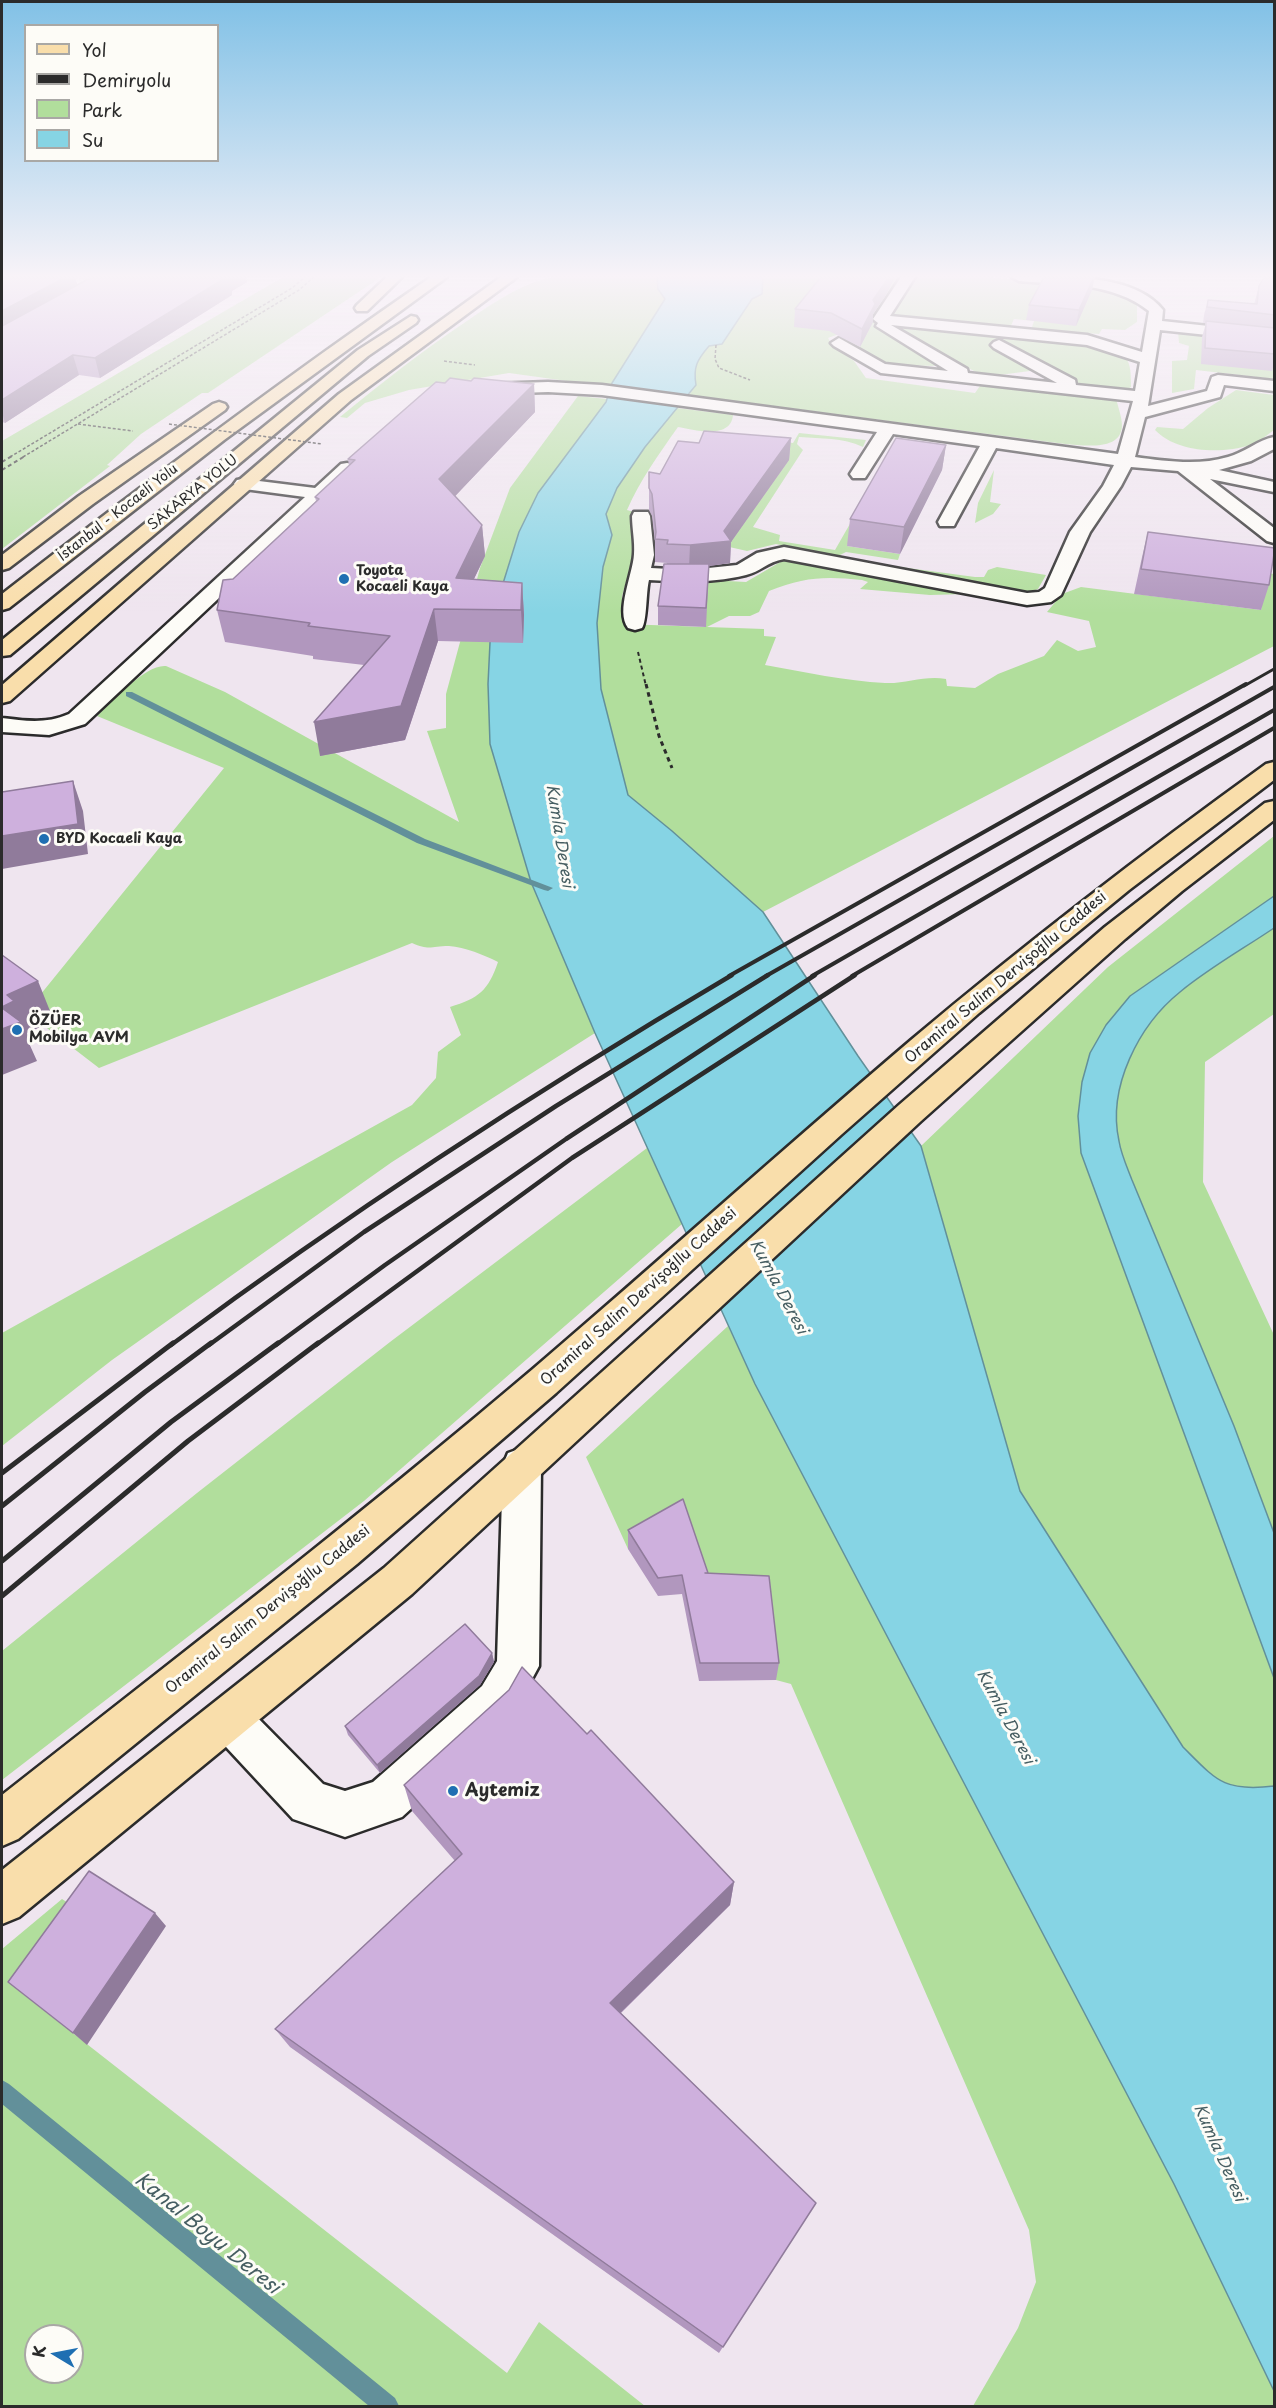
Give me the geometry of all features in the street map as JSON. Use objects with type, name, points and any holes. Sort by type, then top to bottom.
[{"type":"main road","name":"İstanbul - Kocaeli Yolu","points":[[2,604],[200,448],[279,389]]},
{"type":"main road","name":"SAKARYA YOLU","points":[[3,648],[319,389]]},
{"type":"main road","points":[[2,696],[243,484],[355,389]]},
{"type":"main road","points":[[2,564],[86,500],[232,398],[98,509],[2,596]]},
{"type":"main road","points":[[3,648],[243,484]]},
{"type":"main road","name":"Oramiral Salim Dervişoğllu Caddesi","points":[[2,1823],[183,1680],[543,1383],[875,1087],[1104,896],[1275,769]]},
{"type":"main road","points":[[2,1900],[398,1581],[522,1465],[576,1419],[910,1113],[1115,933],[1173,885],[1275,808]]},
{"type":"street","points":[[471,391],[502,389]]},
{"type":"street","points":[[591,389],[1125,461],[1182,466],[1227,465],[1250,456],[1275,442]]},
{"type":"street","points":[[1069,389],[1140,406],[1214,394],[1215,389]]},
{"type":"street","points":[[641,574],[689,576],[723,573],[743,570],[765,557],[783,553],[1027,599],[1044,598],[1054,591],[1080,532],[1112,486],[1125,461],[1143,389]]},
{"type":"street","points":[[765,433],[778,414]]},
{"type":"street","points":[[859,474],[888,429]]},
{"type":"street","points":[[946,522],[991,442]]},
{"type":"street","points":[[2,725],[41,731],[61,727],[77,719],[363,454]]},
{"type":"street","points":[[1182,466],[1275,487]]},
{"type":"street","points":[[1182,466],[1275,537]]},
{"type":"street","points":[[243,484],[320,494]]},
{"type":"street","points":[[635,624],[635,597],[644,555],[641,516]]},
{"type":"street","points":[[229,1719],[309,1803],[345,1814],[386,1802],[497,1701],[518,1666],[522,1465]]},
{"type":"path","points":[[2,462],[123,389]]},
{"type":"path","points":[[2,470],[135,389]]},
{"type":"path","points":[[78,424],[136,431]]},
{"type":"path","points":[[169,424],[322,444]]},
{"type":"path","points":[[635,624],[637,648],[659,736],[672,768]]},
{"type":"green space","points":[[90,389],[213,389],[208,393],[202,393],[141,434],[107,465],[110,466],[2,549],[2,441]]},
{"type":"green space","points":[[374,389],[413,389],[365,403],[347,418],[340,417]]},
{"type":"green space","points":[[693,389],[949,389],[975,393],[978,389],[1039,389],[1116,398],[1122,426],[1115,440],[1090,446],[689,395]]},
{"type":"green space","points":[[1097,389],[1127,389],[1125,391]]},
{"type":"green space","points":[[1172,389],[1192,389],[1172,393]]},
{"type":"green space","points":[[1236,390],[1274,395],[1274,430],[1253,444],[1226,450],[1200,450],[1175,443],[1164,438],[1155,430],[1157,427],[1183,429],[1208,408]]},
{"type":"green space","points":[[578,396],[607,399],[491,622],[488,684],[490,744],[531,882],[595,1033],[392,1162],[112,1360],[2,1446],[2,1333],[412,1105],[436,1078],[438,1052],[461,1035],[450,1007],[481,992],[490,980],[498,962],[461,948],[427,947],[412,943],[99,1068],[43,1025],[53,1020],[32,1005],[224,768],[97,716],[139,677],[158,667],[166,666],[225,692],[459,822],[427,731],[446,728],[446,694],[480,568],[510,488]]},
{"type":"green space","points":[[677,408],[733,415],[731,423],[719,431],[678,427],[650,467],[632,499],[627,510],[634,512],[636,534],[632,561],[622,596],[624,624],[705,627],[677,585],[710,580],[746,582],[782,561],[790,559],[966,594],[930,595],[860,589],[868,582],[849,579],[815,579],[769,591],[759,612],[750,616],[729,616],[707,627],[764,629],[764,636],[776,637],[765,665],[870,682],[893,683],[938,678],[946,679],[947,686],[975,688],[998,674],[1044,656],[1057,640],[1078,651],[1096,647],[1089,621],[1047,612],[1062,594],[1081,587],[1261,610],[1266,573],[1274,574],[1274,646],[763,912],[628,795],[601,690],[597,623],[603,567],[612,535],[606,514],[617,488],[645,447]]},
{"type":"green space","points":[[799,433],[866,440],[863,447],[839,440],[799,437],[797,444],[803,450],[753,527],[780,535],[779,541],[835,550],[883,466],[847,546],[900,554],[898,560],[846,552],[840,555],[829,555],[776,544],[747,551],[725,546],[786,442],[793,443]]},
{"type":"green space","points":[[994,470],[990,502],[1001,504],[993,514],[975,523],[978,503]]},
{"type":"green space","points":[[878,564],[975,577],[984,577],[988,570],[997,567],[1046,575],[1038,589],[1029,592]]},
{"type":"green space","points":[[1274,836],[1274,896],[1130,996],[1081,1153],[1274,1678],[1274,1786],[1243,1787],[1223,1782],[1214,1776],[1183,1747],[1020,1491],[921,1146],[1108,967]]},
{"type":"green space","points":[[1274,928],[1274,1014],[1205,1062],[1203,1182],[1274,1335],[1274,1533],[1234,1426],[1126,1165],[1116,1120],[1122,1079],[1140,1039],[1151,1022],[1191,983]]},
{"type":"green space","points":[[647,1148],[682,1224],[364,1501],[2,1780],[2,1651],[197,1493],[390,1342]]},
{"type":"green space","points":[[728,1326],[755,1384],[1174,2184],[1274,2391],[1274,2406],[973,2406],[1018,2328],[1036,2282],[1029,2230],[791,1684],[776,1680],[766,1595],[628,1549],[586,1457]]},
{"type":"green space","points":[[62,1899],[82,1912],[23,1994],[507,2373],[539,2322],[645,2406],[2,2406],[2,1949]]},
{"type":"water","name":"Kumla Deresi","points":[[610,389],[692,389],[645,447],[617,488],[606,514],[612,535],[603,567],[597,623],[601,689],[628,795],[763,912],[858,1056],[921,1146],[1020,1491],[1183,1747],[1222,1782],[1243,1787],[1274,1786],[1274,2391],[1174,2184],[755,1384],[595,1033],[531,882],[490,744],[488,684],[491,622],[519,532],[538,493],[606,402]]},
{"type":"water","points":[[1274,896],[1274,928],[1191,983],[1151,1022],[1140,1039],[1122,1079],[1116,1120],[1126,1165],[1234,1426],[1274,1533],[1274,1678],[1081,1153],[1078,1116],[1082,1082],[1090,1053],[1106,1025],[1130,996]]},
{"type":"building","points":[[2,389],[19,389],[2,400]]},
{"type":"building","points":[[428,389],[529,389],[439,479],[482,525],[456,578],[522,583],[521,610],[434,609],[401,706],[314,722],[390,636],[308,626],[310,623],[217,610],[223,580],[233,579],[319,499],[315,497],[355,460],[348,459]]},
{"type":"building","points":[[704,431],[791,438],[724,531],[731,541],[690,545],[667,544],[668,540],[655,539],[649,472],[660,474],[678,441],[699,443]]},
{"type":"building","points":[[896,438],[946,445],[904,527],[850,519]]},
{"type":"building","points":[[1148,532],[1275,548],[1269,585],[1141,569]]},
{"type":"building","points":[[664,564],[709,564],[706,608],[658,606]]},
{"type":"building","points":[[73,781],[78,824],[2,836],[2,792]]},
{"type":"building","points":[[2,955],[38,981],[7,995],[14,1001],[2,1007]]},
{"type":"building","points":[[2,1008],[21,1022],[2,1029]]},
{"type":"building","points":[[683,1499],[708,1573],[705,1573],[769,1576],[779,1663],[700,1663],[682,1575],[658,1578],[628,1530]]},
{"type":"building","points":[[465,1624],[492,1653],[479,1676],[377,1765],[345,1726]]},
{"type":"building","points":[[522,1667],[587,1734],[591,1730],[734,1882],[610,2003],[816,2203],[723,2347],[275,2029],[462,1854],[404,1785],[509,1690]]},
{"type":"building","points":[[89,1871],[155,1913],[73,2033],[8,1982]]},
{"type":"waterway","points":[[129,694],[421,841],[548,888]]},
{"type":"waterway","name":"Kanal Boyu Deresi","points":[[2,2091],[387,2406]]},
{"type":"railway","points":[[1244,686],[1274,669]]},
{"type":"railway","points":[[729,976],[1246,684]]},
{"type":"railway","points":[[766,976],[1274,687]]},
{"type":"railway","points":[[812,976],[1274,710]]},
{"type":"railway","points":[[852,976],[1274,728]]},
{"type":"railway","points":[[171,1345],[307,1247],[447,1152],[588,1062],[732,975]]},
{"type":"railway","points":[[209,1345],[364,1232],[556,1106],[768,975]]},
{"type":"railway","points":[[276,1345],[385,1265],[566,1139],[815,975]]},
{"type":"railway","points":[[316,1345],[572,1158],[855,975]]},
{"type":"railway","points":[[2,1473],[173,1343]]},
{"type":"railway","points":[[2,1506],[145,1392],[211,1343]]},
{"type":"railway","points":[[2,1561],[171,1422],[278,1343]]},
{"type":"railway","points":[[2,1596],[188,1441],[318,1343]]},
{"type":"place","name":"Toyota Kocaeli Kaya","points":[[344,579]]},
{"type":"place","name":"BYD Kocaeli Kaya","points":[[44,839]]},
{"type":"place","name":"ÖZÜER Mobilya AVM","points":[[17,1030]]},
{"type":"place","name":"Aytemiz","points":[[453,1791]]}]
